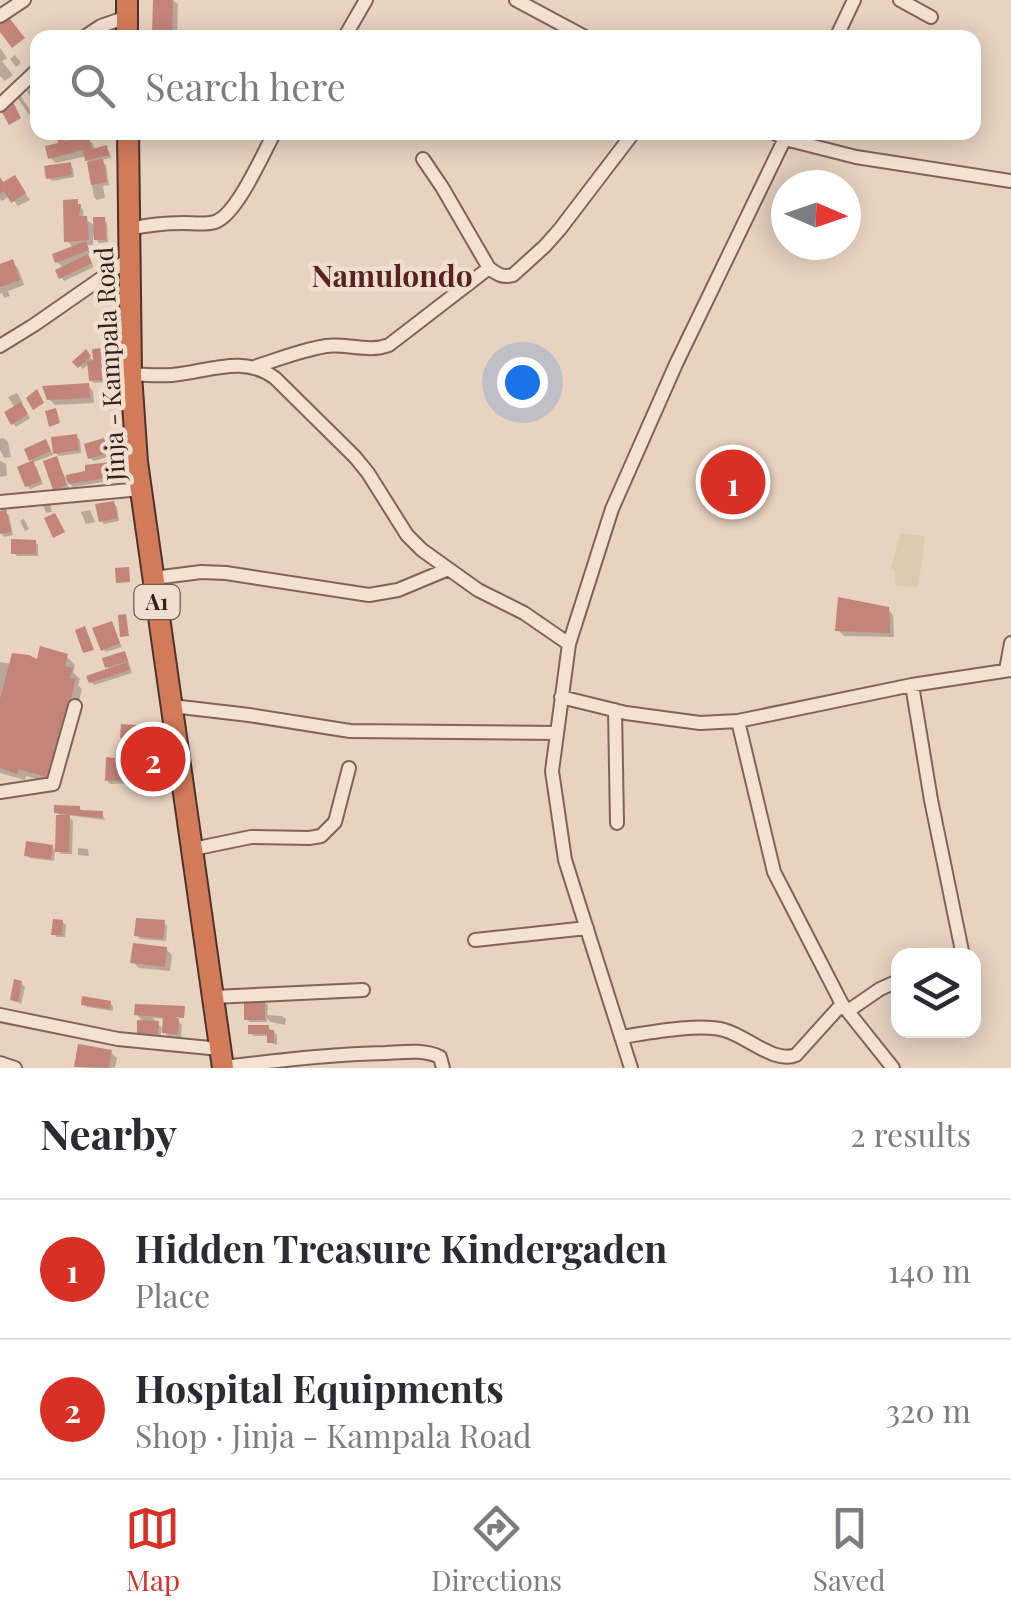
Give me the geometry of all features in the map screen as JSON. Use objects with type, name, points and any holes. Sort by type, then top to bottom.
[{"type":"highway","name":"Jinja - Kampala Road","points":[[128,140],[131,374],[141,489],[222,1061]]},
{"type":"street","points":[[0,16],[24,0]]},
{"type":"street","points":[[349,30],[366,0]]},
{"type":"street","points":[[516,0],[572,30]]},
{"type":"street","points":[[840,30],[854,0]]},
{"type":"street","points":[[900,0],[931,18]]},
{"type":"street","points":[[95,30],[127,18]]},
{"type":"street","points":[[0,105],[30,77]]},
{"type":"street","points":[[129,229],[210,224],[222,218],[270,140]]},
{"type":"street","points":[[423,160],[489,268],[502,277],[513,275],[545,246],[628,140]]},
{"type":"street","points":[[630,1068],[565,860],[552,770],[560,697],[569,644],[612,508],[779,140]]},
{"type":"street","points":[[800,140],[856,158],[1011,182]]},
{"type":"street","points":[[0,346],[130,259]]},
{"type":"street","points":[[131,374],[170,375],[224,366],[256,366],[331,346],[370,349],[389,345],[489,268]]},
{"type":"street","points":[[256,366],[275,378],[355,457],[407,535],[446,570],[524,612],[569,644]]},
{"type":"street","points":[[0,502],[141,489]]},
{"type":"street","points":[[154,578],[226,573],[369,595],[398,590],[446,570]]},
{"type":"street","points":[[560,697],[676,721],[738,721],[912,685],[1009,670],[1011,643]]},
{"type":"street","points":[[912,685],[961,948]]},
{"type":"street","points":[[0,792],[53,784],[75,706]]},
{"type":"street","points":[[172,706],[350,731],[556,733]]},
{"type":"street","points":[[615,710],[617,823]]},
{"type":"street","points":[[738,721],[774,872],[845,1008],[894,1068]]},
{"type":"street","points":[[193,848],[251,838],[320,836],[334,822],[349,768]]},
{"type":"street","points":[[476,940],[587,928]]},
{"type":"street","points":[[621,1037],[721,1029],[776,1056],[790,1058],[845,1008],[891,984]]},
{"type":"street","points":[[214,997],[362,990]]},
{"type":"street","points":[[0,1015],[222,1061],[416,1052],[436,1054],[443,1068]]},
{"type":"street","points":[[0,1063],[16,1068]]},
{"type":"shaded area","points":[[900,533],[925,536],[918,587],[896,586],[895,571],[891,568]]},
{"type":"building","points":[[153,0],[173,0],[172,30],[152,30]]},
{"type":"building","points":[[7,15],[25,38],[12,48],[0,32],[0,21]]},
{"type":"building","points":[[12,100],[21,118],[9,125],[0,109]]},
{"type":"building","points":[[57,140],[89,140],[92,149],[107,145],[109,155],[85,161],[83,150],[48,159],[45,146]]},
{"type":"building","points":[[103,159],[107,182],[91,185],[87,162]]},
{"type":"building","points":[[71,162],[72,175],[46,179],[44,166]]},
{"type":"building","points":[[15,175],[26,193],[11,203],[4,191],[0,194],[0,177],[3,182]]},
{"type":"building","points":[[78,199],[79,216],[87,216],[89,240],[64,242],[63,200]]},
{"type":"building","points":[[93,217],[105,217],[106,240],[94,240]]},
{"type":"building","points":[[86,241],[89,250],[55,263],[52,254]]},
{"type":"building","points":[[88,254],[92,263],[59,279],[55,270]]},
{"type":"building","points":[[13,259],[20,280],[0,287],[0,264]]},
{"type":"building","points":[[103,348],[105,380],[89,381],[87,361],[93,360],[92,349]]},
{"type":"building","points":[[86,349],[91,356],[78,368],[72,362]]},
{"type":"building","points":[[89,383],[90,398],[47,400],[42,386]]},
{"type":"building","points":[[37,389],[44,403],[33,410],[26,398]]},
{"type":"building","points":[[21,402],[28,414],[11,425],[4,412]]},
{"type":"building","points":[[56,408],[60,423],[49,427],[45,411]]},
{"type":"building","points":[[77,434],[79,450],[53,454],[51,437]]},
{"type":"building","points":[[104,438],[108,453],[88,459],[84,444]]},
{"type":"building","points":[[46,439],[51,451],[29,461],[24,449]]},
{"type":"building","points":[[728,449],[758,495],[736,511],[708,468]]},
{"type":"building","points":[[57,456],[67,485],[53,490],[43,461]]},
{"type":"building","points":[[33,460],[41,481],[25,487],[17,467]]},
{"type":"building","points":[[111,462],[113,477],[68,484],[66,475],[85,471],[85,465]]},
{"type":"building","points":[[114,501],[118,518],[99,522],[95,504]]},
{"type":"building","points":[[6,509],[11,532],[0,534],[0,511]]},
{"type":"building","points":[[55,513],[65,532],[53,538],[44,518]]},
{"type":"building","points":[[11,539],[36,540],[36,554],[11,554]]},
{"type":"building","points":[[129,567],[130,582],[116,583],[115,568]]},
{"type":"building","points":[[838,597],[889,607],[890,633],[835,631]]},
{"type":"building","points":[[126,614],[129,636],[120,637],[118,615]]},
{"type":"building","points":[[112,621],[120,643],[101,651],[92,628]]},
{"type":"building","points":[[85,626],[94,650],[83,653],[75,630]]},
{"type":"building","points":[[40,646],[68,654],[65,666],[73,668],[70,678],[76,679],[50,778],[0,768],[0,699],[12,653],[37,659]]},
{"type":"building","points":[[125,651],[128,661],[105,668],[102,658]]},
{"type":"building","points":[[127,662],[130,670],[89,683],[86,676]]},
{"type":"building","points":[[121,724],[136,725],[136,739],[120,738]]},
{"type":"building","points":[[138,726],[144,726],[143,743],[153,744],[153,751],[136,750]]},
{"type":"building","points":[[116,752],[123,752],[123,761],[136,762],[135,780],[105,781],[106,757],[115,758]]},
{"type":"building","points":[[54,805],[103,811],[102,818],[54,813]]},
{"type":"building","points":[[56,815],[70,815],[69,852],[55,852]]},
{"type":"building","points":[[26,841],[53,845],[51,859],[24,856]]},
{"type":"building","points":[[136,918],[165,920],[163,939],[134,936]]},
{"type":"building","points":[[53,919],[63,920],[62,935],[51,935]]},
{"type":"building","points":[[133,943],[167,947],[165,967],[130,963]]},
{"type":"building","points":[[14,979],[22,981],[18,1002],[10,1000]]},
{"type":"building","points":[[82,996],[111,1001],[110,1009],[81,1005]]},
{"type":"building","points":[[244,998],[265,999],[265,1020],[244,1020]]},
{"type":"building","points":[[135,1004],[185,1006],[184,1018],[175,1017],[179,1019],[178,1034],[162,1033],[163,1017],[134,1015]]},
{"type":"building","points":[[137,1020],[159,1021],[158,1034],[137,1033]]},
{"type":"building","points":[[248,1025],[269,1025],[269,1030],[274,1030],[274,1043],[267,1043],[267,1034],[248,1034]]},
{"type":"building","points":[[78,1044],[112,1050],[109,1068],[74,1067]]},
{"type":"place","name":"Hidden Treasure Kindergaden","points":[[733,482]]},
{"type":"place","name":"Hospital Equipments","points":[[153,759]]},
{"type":"district","name":"Namulondo","points":[[392,277]]}]
